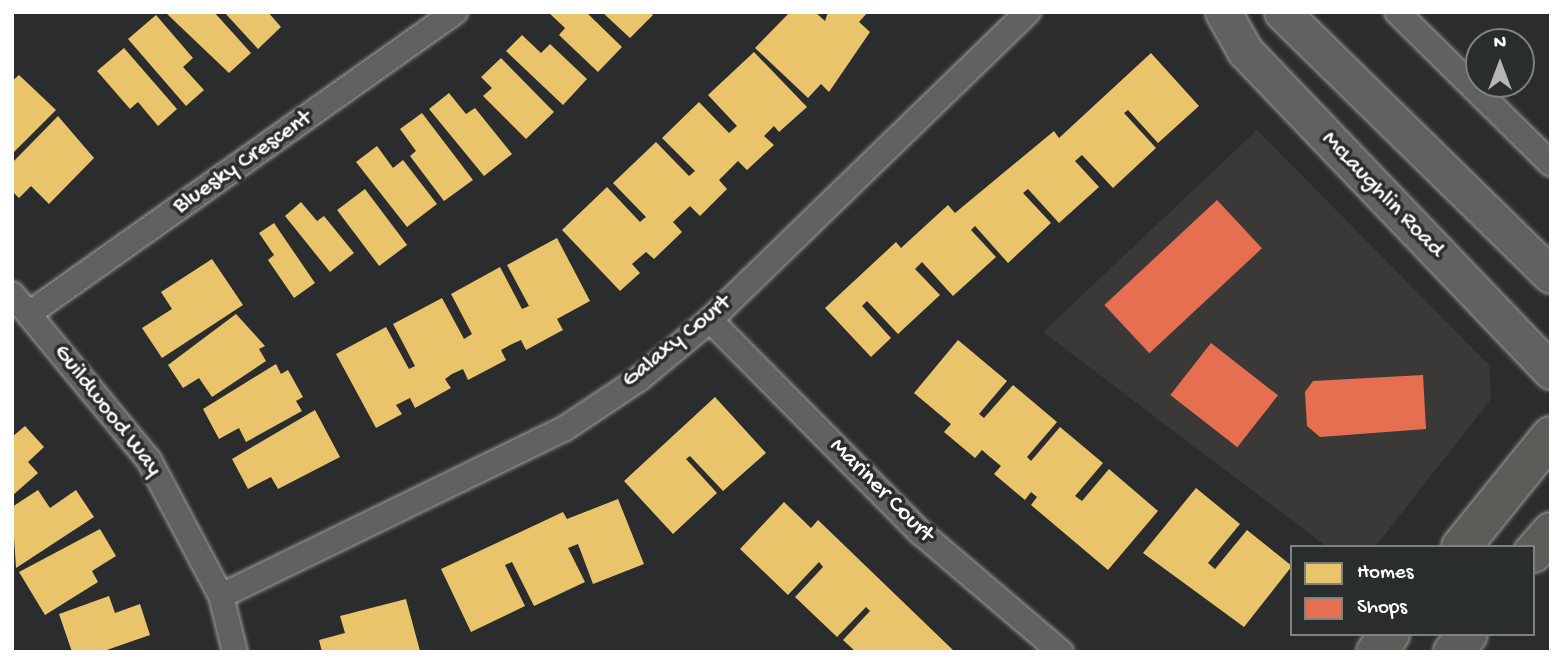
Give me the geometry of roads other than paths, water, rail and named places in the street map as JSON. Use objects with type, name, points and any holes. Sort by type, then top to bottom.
[{"type":"main road","points":[[1463,545],[1551,436]]},
{"type":"main road","points":[[1535,551],[1551,532]]},
{"type":"main road","points":[[1376,652],[1388,636]]},
{"type":"main road","points":[[1454,652],[1466,636]]},
{"type":"street","name":"Bluesky Crescent","points":[[30,313],[455,12]]},
{"type":"street","name":"Galaxy Court","points":[[221,596],[564,429],[639,379],[710,320],[1028,12]]},
{"type":"street","name":"McLaughlin Road","points":[[1223,12],[1245,51],[1551,371]]},
{"type":"street","points":[[1282,12],[1551,275]]},
{"type":"street","points":[[1397,12],[1551,164]]},
{"type":"street","name":"Guildwood Way","points":[[12,294],[149,460],[221,596],[235,652]]},
{"type":"street","name":"Mariner Court","points":[[710,320],[921,533],[1061,652]]}]
